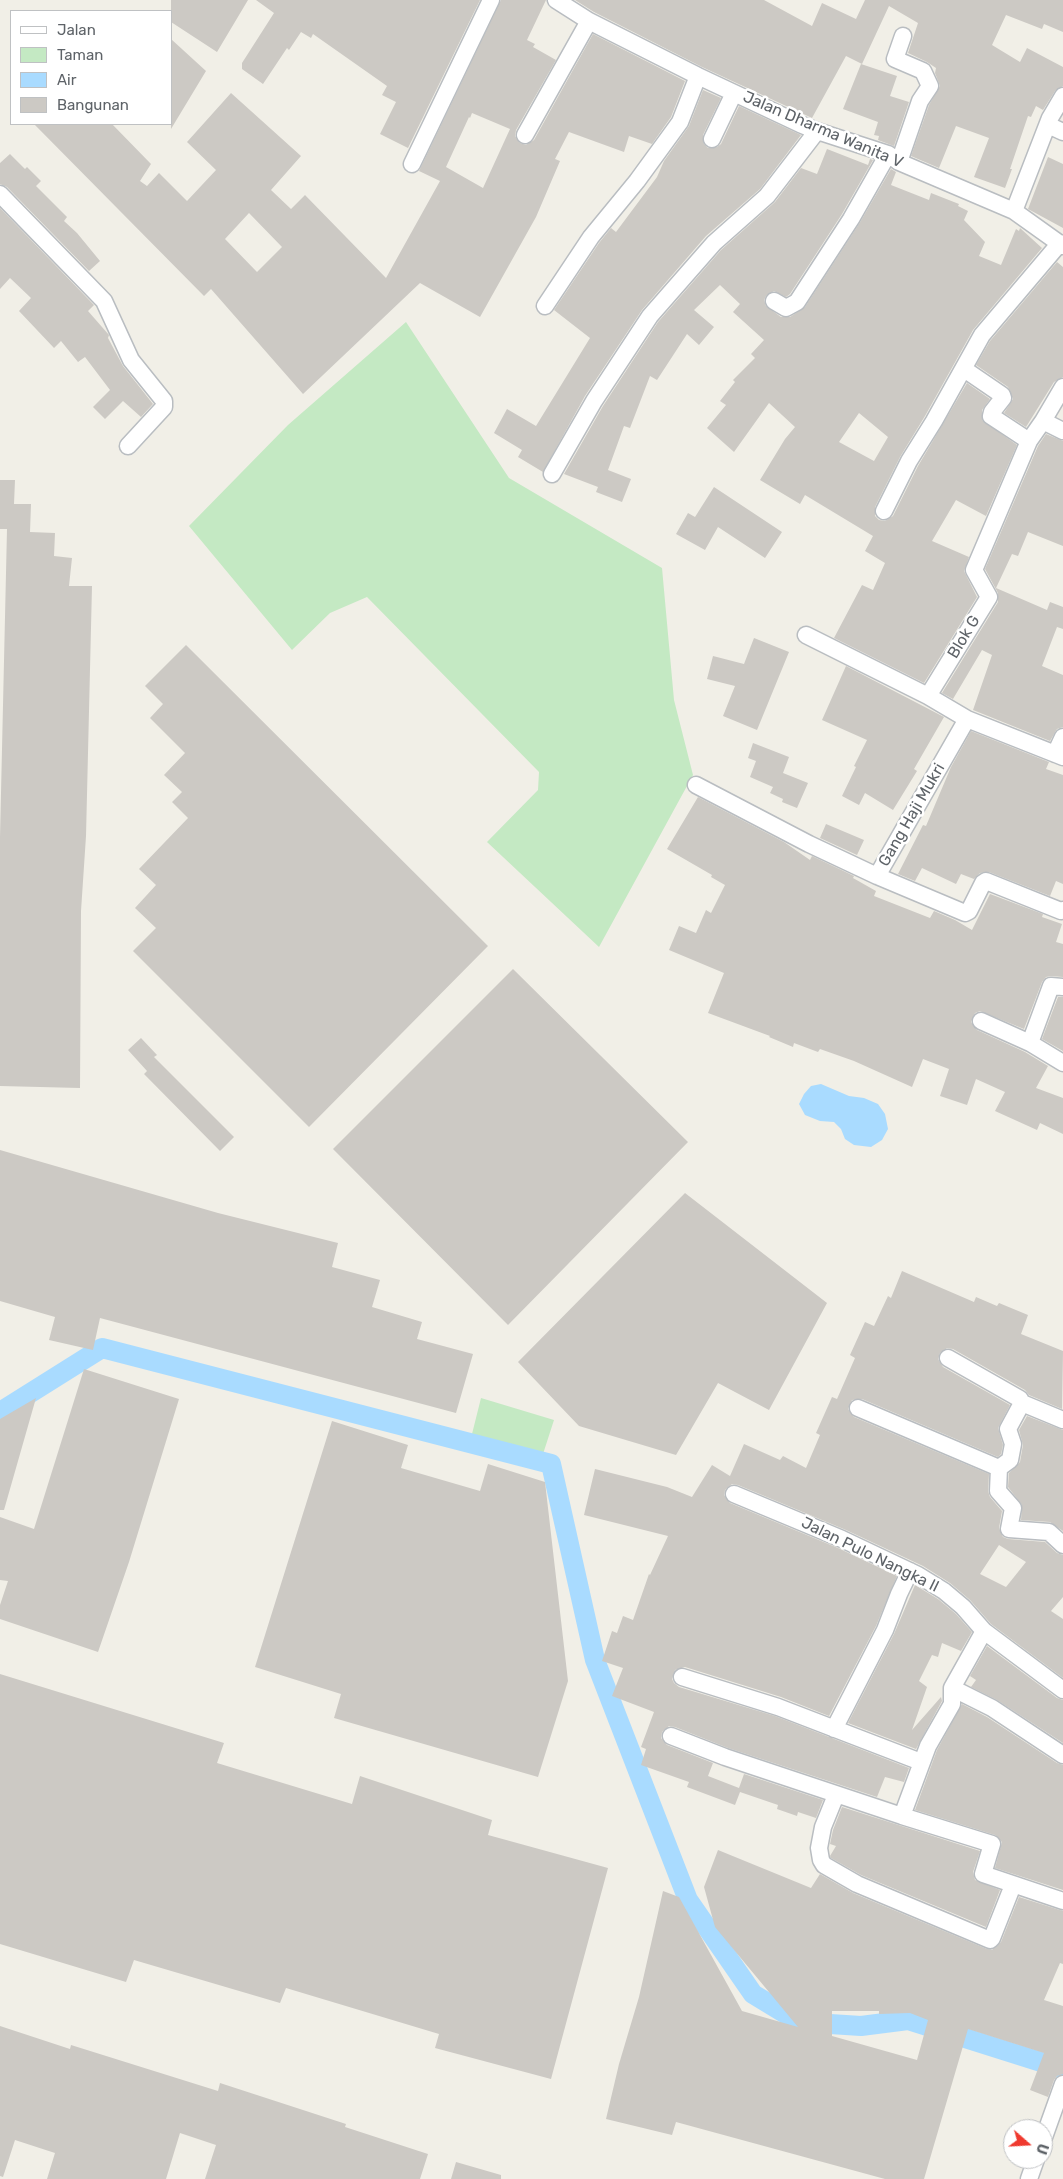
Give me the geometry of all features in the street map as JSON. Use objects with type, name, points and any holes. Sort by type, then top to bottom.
[{"type":"street","points":[[412,164],[491,0]]},
{"type":"street","name":"Jalan Dharma Wanita V","points":[[564,2],[589,21],[734,93],[817,131],[893,158],[1014,211],[1062,244]]},
{"type":"street","points":[[525,135],[550,94],[589,21]]},
{"type":"street","points":[[774,301],[786,308],[797,302],[851,218],[893,158],[920,101],[930,86],[923,71],[895,59],[903,36]]},
{"type":"street","points":[[545,306],[591,237],[637,181],[680,122],[698,76]]},
{"type":"street","points":[[712,139],[734,93]]},
{"type":"street","points":[[1014,211],[1048,125],[1063,96]]},
{"type":"street","points":[[1048,125],[1063,132]]},
{"type":"street","points":[[552,474],[594,400],[650,316],[714,243],[767,196],[817,131]]},
{"type":"street","points":[[0,194],[104,301],[131,360],[166,402],[164,407],[128,446]]},
{"type":"street","points":[[884,511],[909,461],[982,335],[1062,244]]},
{"type":"street","points":[[964,369],[1004,396],[992,412],[992,416],[1029,440],[1043,421],[1063,387]]},
{"type":"street","points":[[1043,421],[1063,431]]},
{"type":"street","name":"Blok G","points":[[928,696],[989,596],[974,570],[1029,440]]},
{"type":"street","points":[[806,634],[928,696],[966,719],[1059,755],[1063,737]]},
{"type":"street","name":"Gang Haji Mukri","points":[[966,719],[877,876],[965,913],[969,911],[983,883],[986,881],[1061,911],[1063,910]]},
{"type":"street","points":[[696,785],[809,844],[877,876]]},
{"type":"street","points":[[1030,1043],[1051,986],[1063,987]]},
{"type":"street","points":[[981,1021],[1030,1043],[1063,1063]]},
{"type":"street","points":[[948,1358],[1020,1398],[1022,1403],[1063,1420]]},
{"type":"street","points":[[999,1468],[1010,1460],[1013,1444],[1008,1430],[1022,1403]]},
{"type":"street","points":[[858,1408],[999,1468]]},
{"type":"street","points":[[999,1468],[998,1491],[1013,1508],[1009,1529],[1049,1532],[1063,1545]]},
{"type":"street","name":"Jalan Pulo Nangka II","points":[[734,1494],[842,1539],[910,1571],[944,1591],[963,1607],[984,1631],[1063,1690]]},
{"type":"street","points":[[834,1729],[885,1630],[898,1594],[910,1571]]},
{"type":"street","points":[[902,1816],[928,1746],[952,1704],[952,1688],[984,1631]]},
{"type":"street","points":[[682,1677],[778,1707],[922,1762]]},
{"type":"street","points":[[952,1688],[992,1708],[1063,1755]]},
{"type":"street","points":[[671,1736],[725,1757],[992,1844],[983,1874],[1063,1901]]},
{"type":"street","points":[[836,1794],[823,1827],[819,1848],[821,1860],[824,1865],[857,1884],[990,1940],[1013,1885]]},
{"type":"street","points":[[1050,2119],[1063,2084]]},
{"type":"green space","points":[[406,322],[509,478],[662,568],[674,700],[693,775],[599,947],[487,842],[538,790],[539,772],[367,597],[330,613],[292,650],[189,526],[288,425]]},
{"type":"green space","points":[[481,1398],[554,1420],[543,1454],[472,1434]]},
{"type":"water","points":[[821,1084],[849,1096],[864,1098],[878,1104],[885,1114],[888,1129],[882,1140],[871,1147],[854,1145],[845,1139],[841,1129],[834,1122],[820,1121],[805,1115],[799,1104],[804,1094],[811,1086]]},
{"type":"building","points":[[171,0],[248,0],[217,52],[172,23]]},
{"type":"building","points":[[256,0],[480,0],[408,148],[380,134],[396,102],[382,95],[387,86],[313,34],[311,38],[301,32],[289,50],[287,48],[263,84],[242,69],[242,63],[274,13]]},
{"type":"building","points":[[501,0],[546,0],[527,40],[535,44],[533,47],[556,60],[516,130],[515,136],[520,143],[526,145],[534,140],[593,34],[685,81],[671,117],[652,144],[629,136],[624,152],[569,132],[555,159],[560,161],[536,217],[480,317],[420,283],[303,394],[211,289],[204,296],[35,125],[113,125],[151,164],[140,181],[147,186],[159,173],[187,201],[216,170],[187,142],[231,93],[301,156],[271,190],[291,209],[305,195],[386,278],[440,181],[419,171]],"holes":[[[472,113],[510,129],[483,188],[446,167]],[[249,213],[282,247],[257,272],[225,239]]]},
{"type":"building","points":[[575,0],[764,0],[812,26],[822,3],[856,19],[865,0],[1063,0],[1063,32],[1044,24],[1042,29],[1006,15],[992,45],[1020,62],[1027,48],[1063,67],[1063,86],[1055,91],[1043,110],[1036,106],[1031,117],[1028,116],[1005,188],[974,177],[989,138],[956,126],[939,168],[911,156],[929,105],[940,86],[935,73],[936,68],[908,53],[918,23],[889,6],[862,64],[846,56],[812,118],[702,67],[594,12]]},
{"type":"building","points":[[172,40],[206,71],[171,129],[172,125]]},
{"type":"building","points":[[861,64],[897,76],[890,96],[909,102],[894,146],[878,140],[879,136],[874,135],[878,122],[843,109]]},
{"type":"building","points":[[703,90],[721,98],[703,135],[704,144],[708,148],[717,147],[721,144],[739,106],[801,135],[760,189],[706,236],[642,310],[585,396],[543,472],[518,457],[522,450],[494,433],[507,409],[536,426],[590,338],[554,310],[599,243],[611,228],[616,232],[657,177],[664,161],[689,126]]},
{"type":"building","points":[[827,149],[868,165],[870,159],[873,160],[842,214],[790,294],[786,297],[774,291],[766,296],[764,300],[766,306],[781,317],[790,317],[805,307],[859,224],[891,169],[896,172],[891,185],[929,200],[931,193],[959,204],[958,206],[968,211],[964,220],[985,242],[979,256],[1001,265],[1016,229],[1019,231],[1020,228],[1042,248],[973,330],[900,457],[875,507],[875,516],[879,520],[885,521],[893,516],[918,466],[967,383],[990,399],[982,410],[982,420],[1017,445],[986,516],[956,500],[932,541],[969,557],[964,571],[977,597],[924,683],[834,638],[862,585],[873,590],[885,563],[865,551],[873,536],[805,495],[800,504],[760,480],[785,439],[795,427],[769,403],[734,452],[707,428],[726,405],[720,401],[735,382],[733,380],[755,358],[751,354],[764,340],[733,312],[740,304],[720,285],[694,310],[714,327],[699,345],[687,334],[657,380],[650,376],[630,428],[624,426],[608,470],[631,479],[622,502],[596,492],[598,487],[564,474],[603,406],[658,322],[721,250],[775,202],[801,168],[817,174]],"holes":[[[859,413],[888,437],[874,461],[839,442]]]},
{"type":"building","points":[[10,154],[41,181],[36,186],[67,217],[64,221],[77,233],[100,261],[89,271],[7,187],[0,184],[0,163]]},
{"type":"building","points":[[1048,157],[1063,164],[1063,228],[1028,209]]},
{"type":"building","points":[[0,208],[94,305],[88,311],[109,335],[108,338],[123,366],[153,404],[141,417],[123,401],[105,419],[93,407],[110,390],[85,357],[78,362],[61,341],[54,348],[19,311],[31,298],[10,278],[0,289]]},
{"type":"building","points":[[1057,262],[1063,267],[1063,377],[1054,382],[1026,427],[1004,413],[1013,399],[1008,387],[976,365],[990,341]]},
{"type":"building","points":[[1046,434],[1063,441],[1063,546],[1028,532],[1018,556],[1012,554],[996,588],[1047,610],[1050,602],[1063,607],[1063,629],[1057,627],[1042,666],[1063,675],[1063,727],[1057,729],[1050,741],[973,710],[992,655],[982,650],[953,699],[942,693],[998,602],[998,593],[985,569],[1038,446]]},
{"type":"building","points":[[0,480],[15,480],[14,504],[31,504],[30,532],[55,533],[54,556],[72,558],[69,586],[92,586],[86,836],[81,911],[80,1088],[0,1086],[0,837],[7,529],[0,529]]},
{"type":"building","points":[[714,487],[782,532],[765,558],[718,527],[705,550],[676,534],[688,513],[695,517]]},
{"type":"building","points":[[754,638],[789,652],[757,730],[723,716],[735,686],[707,679],[713,656],[744,664]]},
{"type":"building","points":[[186,645],[488,946],[309,1127],[133,951],[156,928],[135,908],[156,885],[139,869],[188,818],[172,802],[182,792],[164,775],[185,753],[150,718],[163,704],[145,686]]},
{"type":"building","points":[[846,666],[944,717],[914,769],[917,771],[893,810],[865,793],[859,805],[842,796],[867,740],[822,720]]},
{"type":"building","points":[[971,731],[1049,762],[1046,769],[1063,775],[1063,884],[1056,881],[1050,896],[989,872],[980,873],[974,879],[961,874],[956,884],[922,868],[915,881],[898,874],[923,825],[926,826],[951,767]]},
{"type":"building","points":[[753,743],[789,757],[783,773],[808,783],[797,808],[782,802],[783,799],[770,793],[773,787],[750,777],[756,761],[748,758]]},
{"type":"building","points":[[698,797],[784,842],[810,860],[812,856],[854,876],[853,878],[876,891],[874,896],[930,918],[934,911],[972,930],[990,894],[1043,914],[1042,917],[1062,924],[1056,942],[1063,944],[1063,977],[1046,977],[1042,982],[1024,1029],[980,1011],[975,1013],[971,1022],[977,1030],[1025,1052],[1048,1066],[1036,1088],[1063,1098],[1063,1134],[1040,1123],[1037,1130],[995,1111],[1005,1092],[976,1079],[967,1105],[940,1096],[949,1069],[923,1059],[912,1087],[854,1061],[820,1049],[818,1052],[794,1043],[793,1047],[770,1036],[708,1013],[724,973],[669,950],[679,926],[696,933],[706,910],[711,913],[725,885],[711,877],[712,875],[667,849]]},
{"type":"building","points":[[826,824],[864,840],[857,855],[820,838]]},
{"type":"building","points":[[513,969],[688,1142],[508,1325],[333,1149]]},
{"type":"building","points":[[1058,997],[1063,997],[1063,1051],[1042,1039]]},
{"type":"building","points":[[141,1038],[157,1055],[154,1057],[234,1137],[220,1151],[144,1074],[147,1071],[128,1050]]},
{"type":"building","points":[[0,1150],[218,1213],[338,1243],[332,1267],[380,1280],[372,1307],[422,1322],[417,1339],[473,1354],[456,1413],[100,1318],[93,1350],[49,1340],[55,1317],[0,1301]]},
{"type":"building","points":[[685,1193],[827,1303],[769,1410],[718,1383],[676,1455],[579,1426],[518,1362]]},
{"type":"building","points":[[902,1271],[974,1302],[976,1297],[997,1306],[999,1303],[1028,1315],[1021,1334],[1063,1351],[1062,1409],[1029,1395],[1025,1390],[953,1349],[947,1348],[940,1353],[938,1359],[943,1367],[1010,1405],[998,1428],[1003,1445],[1001,1454],[998,1457],[862,1399],[852,1400],[848,1409],[854,1417],[989,1474],[988,1491],[990,1497],[1002,1511],[999,1528],[1003,1537],[1045,1542],[1057,1553],[1063,1555],[1063,1597],[1051,1611],[1063,1619],[1063,1678],[991,1624],[970,1600],[950,1583],[923,1566],[846,1530],[732,1484],[725,1490],[724,1495],[730,1503],[838,1548],[897,1576],[876,1626],[829,1716],[781,1697],[685,1667],[675,1670],[672,1679],[674,1683],[679,1687],[775,1716],[909,1768],[904,1782],[885,1777],[877,1797],[728,1748],[675,1727],[669,1726],[662,1732],[661,1738],[667,1745],[713,1763],[708,1776],[739,1788],[744,1774],[823,1800],[816,1818],[798,1812],[797,1816],[777,1809],[778,1805],[740,1792],[735,1805],[687,1787],[689,1782],[641,1765],[646,1749],[641,1747],[654,1712],[612,1696],[623,1668],[602,1661],[612,1631],[617,1633],[623,1616],[633,1620],[649,1574],[668,1536],[584,1515],[595,1469],[667,1487],[692,1497],[712,1465],[730,1476],[744,1444],[780,1460],[783,1456],[806,1468],[820,1435],[816,1433],[832,1397],[837,1399],[855,1358],[850,1355],[865,1322],[874,1326],[888,1296],[891,1298]],"holes":[[[999,1545],[1026,1562],[1006,1587],[980,1574]]]},
{"type":"building","points":[[84,1369],[179,1399],[129,1562],[98,1652],[0,1619],[0,1605],[8,1581],[0,1580],[0,1517],[34,1529]]},
{"type":"building","points":[[36,1398],[4,1510],[0,1510],[0,1419]]},
{"type":"building","points":[[1027,1416],[1063,1430],[1063,1531],[1050,1522],[1021,1520],[1022,1505],[1008,1487],[1009,1473],[1020,1462],[1023,1445],[1019,1430]]},
{"type":"building","points":[[332,1421],[408,1445],[401,1468],[480,1491],[488,1464],[545,1482],[568,1681],[538,1777],[334,1718],[341,1694],[255,1667]]},
{"type":"building","points":[[915,1585],[938,1599],[956,1614],[972,1632],[961,1651],[942,1643],[938,1657],[932,1655],[919,1681],[927,1687],[912,1730],[941,1697],[942,1701],[916,1749],[848,1723],[894,1634]]},
{"type":"building","points":[[987,1646],[1057,1698],[1063,1700],[1063,1743],[997,1700],[971,1687],[976,1680],[970,1676]]},
{"type":"building","points":[[0,1674],[224,1743],[217,1763],[352,1804],[360,1776],[492,1820],[488,1835],[608,1868],[551,2079],[435,2048],[439,2034],[286,1988],[280,2003],[134,1960],[126,1982],[0,1944]]},
{"type":"building","points":[[962,1704],[987,1717],[1057,1763],[1063,1765],[1063,1890],[995,1868],[1002,1842],[995,1835],[915,1810],[937,1750]]},
{"type":"building","points":[[842,1807],[980,1851],[973,1872],[975,1880],[1000,1890],[986,1927],[861,1875],[831,1858],[830,1856],[836,1846],[830,1844],[833,1830]]},
{"type":"building","points":[[718,1850],[811,1888],[820,1874],[853,1893],[992,1950],[1001,1942],[1019,1897],[1063,1911],[1063,1964],[1060,1963],[1044,2000],[1063,2006],[1063,2074],[1057,2076],[1054,2080],[1048,2097],[1030,2090],[1044,2053],[968,2029],[924,2179],[885,2179],[676,2122],[672,2135],[606,2119],[619,2064],[639,1997],[663,1891],[679,1897],[742,2011],[798,2027],[715,1927],[704,1887]],"holes":[[[832,2011],[879,2011],[879,2014],[910,2013],[928,2020],[917,2060],[832,2036]]]},
{"type":"building","points":[[0,2026],[70,2049],[71,2045],[218,2091],[220,2083],[346,2124],[345,2127],[428,2154],[420,2179],[205,2179],[216,2145],[180,2133],[166,2179],[47,2179],[55,2153],[15,2140],[3,2177],[0,2176]]},
{"type":"building","points":[[456,2162],[501,2175],[501,2179],[451,2179]]},
{"type":"waterway","points":[[0,1412],[102,1348],[551,1464],[595,1660],[688,1900],[753,1994],[799,2022],[861,2026],[908,2020],[1063,2069]]}]
